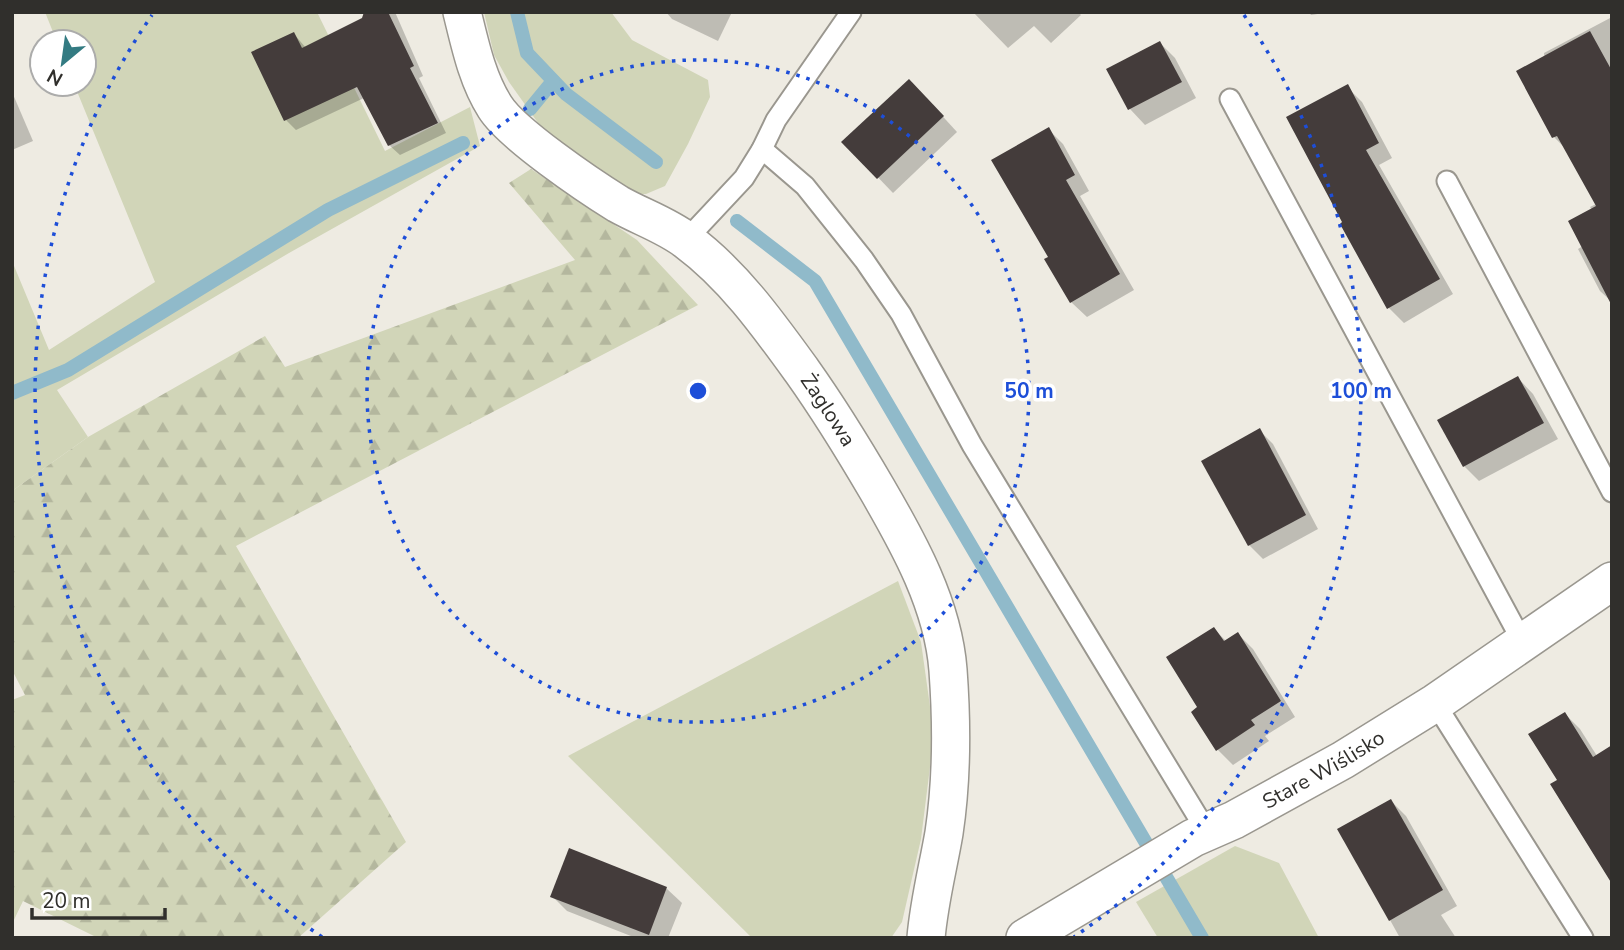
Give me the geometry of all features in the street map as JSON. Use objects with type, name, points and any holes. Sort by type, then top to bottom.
[{"type":"street","name":"Żaglowa","points":[[462,12],[474,60],[497,110],[513,127],[565,167],[619,204],[663,225],[686,240],[737,287],[777,336],[836,419],[905,537],[938,620],[948,667],[949,784],[926,938]]},
{"type":"street","name":"Stare Wiślisko","points":[[1025,938],[1200,835],[1234,820],[1343,760],[1435,704],[1612,581]]},
{"type":"lane","points":[[686,240],[744,178],[776,120],[851,12]]},
{"type":"lane","points":[[1230,99],[1523,643]]},
{"type":"lane","points":[[762,149],[805,186],[864,260],[901,314],[972,445],[1200,835]]},
{"type":"lane","points":[[1447,181],[1612,492]]},
{"type":"lane","points":[[1435,704],[1583,938]]},
{"type":"green space","points":[[45,12],[317,12],[385,151],[470,107],[480,146],[289,253],[57,390],[88,437],[12,491],[12,261],[49,350],[155,282],[80,98],[98,98],[98,28],[51,28]]},
{"type":"green space","points":[[484,12],[611,12],[632,40],[708,80],[710,97],[665,186],[646,194],[630,194],[548,137],[509,82],[494,55]]},
{"type":"green space","points":[[531,169],[637,240],[698,305],[236,546],[406,842],[298,938],[98,938],[23,901],[12,924],[12,700],[25,695],[12,670],[12,491],[88,437],[265,336],[285,367],[575,260],[509,183]]},
{"type":"green space","points":[[898,581],[921,642],[934,735],[921,839],[902,922],[891,938],[752,938],[568,756]]},
{"type":"green space","points":[[1235,846],[1279,863],[1319,938],[1158,938],[1136,902]]},
{"type":"building","points":[[364,12],[388,12],[414,66],[410,68],[438,123],[388,146],[357,87],[284,121],[251,52],[294,32],[302,48],[362,18]]},
{"type":"building","points":[[1590,31],[1612,71],[1612,306],[1568,221],[1596,206],[1557,136],[1552,138],[1516,71]]},
{"type":"building","points":[[1160,41],[1182,82],[1128,110],[1106,69]]},
{"type":"building","points":[[909,79],[944,116],[877,179],[841,142]]},
{"type":"building","points":[[1348,84],[1379,143],[1366,150],[1440,279],[1387,309],[1286,117]]},
{"type":"building","points":[[1049,127],[1075,175],[1066,180],[1120,274],[1070,303],[1044,259],[1048,257],[991,160]]},
{"type":"building","points":[[1518,376],[1544,423],[1463,467],[1437,420]]},
{"type":"building","points":[[1260,428],[1306,515],[1248,546],[1201,461]]},
{"type":"building","points":[[1214,627],[1224,641],[1238,632],[1281,701],[1251,720],[1255,725],[1216,751],[1191,712],[1197,707],[1166,657]]},
{"type":"building","points":[[1565,712],[1593,757],[1612,745],[1612,884],[1550,784],[1557,780],[1528,734]]},
{"type":"building","points":[[1391,799],[1443,890],[1389,921],[1337,829]]},
{"type":"building","points":[[569,848],[667,887],[649,935],[550,897]]},
{"type":"waterway","points":[[517,12],[527,53],[566,94],[656,162]]},
{"type":"waterway","points":[[530,109],[553,81]]},
{"type":"waterway","points":[[12,393],[68,370],[328,210],[463,143]]},
{"type":"waterway","points":[[737,221],[815,281],[1202,938]]}]
